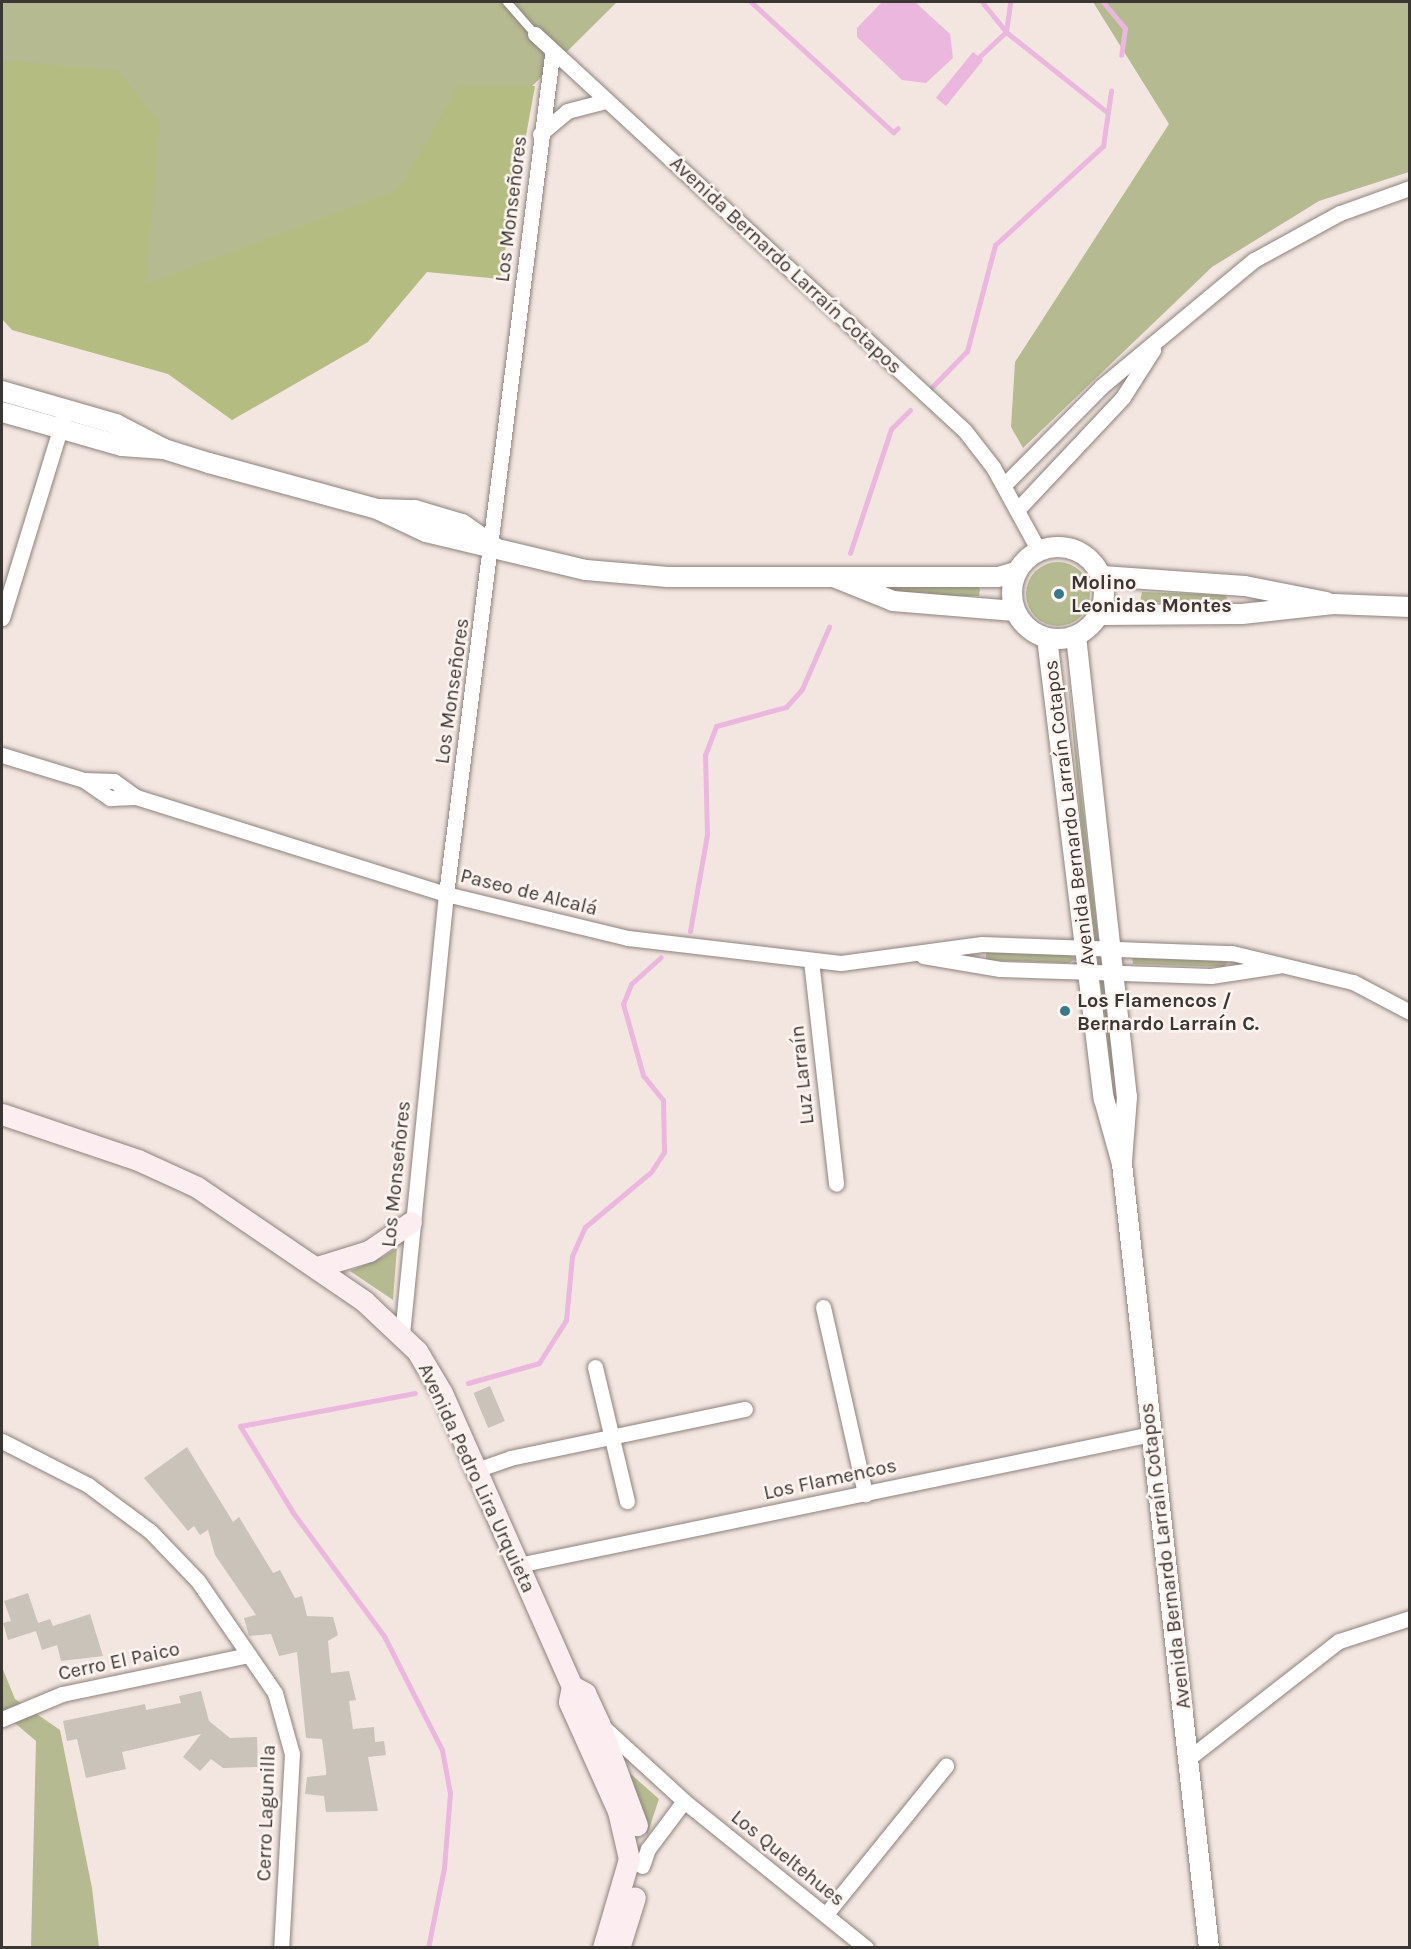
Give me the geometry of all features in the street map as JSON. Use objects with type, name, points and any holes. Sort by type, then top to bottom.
[{"type":"main road","name":"Avenida Pedro Lira Urquieta","points":[[2,1114],[176,1176],[317,1267],[402,1334],[430,1369],[572,1686],[585,1694],[599,1723],[633,1810],[642,1866],[619,1947]]},
{"type":"main road","points":[[317,1267],[369,1251],[411,1222]]},
{"type":"main road","name":"Avenida Pedro Lira Urquieta","points":[[572,1686],[569,1702],[618,1811],[629,1859],[603,1947]]},
{"type":"street","name":"Avenida Bernardo Larraín Cotapos","points":[[534,34],[552,55],[606,101],[958,424],[1004,485],[1039,551]]},
{"type":"street","name":"Los Monseñores","points":[[402,1334],[411,1222],[446,894],[492,545],[540,134],[552,55]]},
{"type":"street","points":[[540,134],[567,111],[606,101]]},
{"type":"street","points":[[1004,485],[1102,386],[1155,347],[1212,293],[1276,246],[1340,213],[1410,188]]},
{"type":"street","points":[[1017,510],[1123,398],[1155,347]]},
{"type":"street","points":[[2,391],[67,408],[129,429],[164,449]]},
{"type":"street","points":[[2,618],[67,408]]},
{"type":"street","points":[[2,412],[122,446],[164,449],[377,509],[426,532],[492,545],[609,574],[836,578],[878,573],[998,577],[1016,572],[1039,551],[1076,550],[1101,576],[1105,595],[1100,615],[1076,636],[1047,638],[1028,628],[1015,611],[1016,572]]},
{"type":"street","points":[[1101,576],[1245,586],[1334,604]]},
{"type":"street","points":[[836,578],[893,601],[1015,611]]},
{"type":"street","points":[[1100,615],[1242,614],[1334,604],[1410,607]]},
{"type":"street","name":"Avenida Bernardo Larraín Cotapos","points":[[1076,636],[1128,1116],[1122,1164]]},
{"type":"street","name":"Avenida Bernardo Larraín Cotapos","points":[[1047,638],[1107,1118],[1122,1164],[1209,1947]]},
{"type":"street","name":"Paseo de Alcalá","points":[[2,755],[84,780],[110,798],[136,797],[446,894],[628,938],[810,960],[923,956],[982,944],[1232,953],[1278,966],[1353,982],[1410,1012]]},
{"type":"street","points":[[1070,812],[1095,810]]},
{"type":"street","name":"Paseo de Alcalá","points":[[923,956],[980,967],[1211,976],[1278,966]]},
{"type":"street","name":"Luz Larraín","points":[[810,960],[836,1184]]},
{"type":"street","points":[[823,1307],[865,1494]]},
{"type":"street","points":[[595,1367],[627,1501]]},
{"type":"street","points":[[476,1470],[612,1437],[745,1409]]},
{"type":"street","name":"Los Flamencos","points":[[518,1565],[1151,1434]]},
{"type":"street","name":"Cerro Lagunilla","points":[[2,1441],[88,1485],[150,1532],[198,1581],[281,1705],[292,1754],[281,1947]]},
{"type":"street","points":[[1189,1758],[1339,1641],[1410,1618]]},
{"type":"street","name":"Cerro El Paico","points":[[2,1719],[63,1694],[249,1655]]},
{"type":"street","name":"Los Queltehues","points":[[599,1723],[684,1801],[866,1947]]},
{"type":"street","points":[[825,1914],[945,1766]]},
{"type":"street","points":[[642,1866],[648,1849],[684,1801]]},
{"type":"lane","name":"Avenida Bernardo Larraín Cotapos","points":[[507,2],[534,34]]},
{"type":"green space","points":[[2,2],[617,2],[404,213],[216,343],[2,247]]},
{"type":"green space","points":[[1093,2],[1409,2],[1409,172],[1319,201],[1212,267],[1023,448],[1011,427],[1015,362],[1169,124]]},
{"type":"green space","points":[[2,60],[118,71],[160,121],[146,284],[398,190],[459,86],[535,86],[500,279],[427,272],[368,342],[232,420],[168,374],[12,330],[2,319]]},
{"type":"green space","points":[[1052,562],[1064,562],[1081,571],[1088,582],[1090,594],[1088,606],[1081,617],[1064,626],[1052,626],[1040,621],[1031,612],[1026,600],[1026,588],[1031,576],[1040,567]]},
{"type":"green space","points":[[904,582],[976,585],[980,589],[979,596],[910,596],[881,587]]},
{"type":"green space","points":[[1142,592],[1225,595],[1229,602],[1140,602]]},
{"type":"green space","points":[[1067,672],[1114,1071],[1112,1073],[1084,853]]},
{"type":"green space","points":[[986,952],[1070,955],[1075,959],[1069,963],[986,960]]},
{"type":"green space","points":[[1132,957],[1224,959],[1227,963],[1224,967],[1133,964]]},
{"type":"green space","points":[[397,1248],[393,1300],[350,1271],[383,1257]]},
{"type":"green space","points":[[2,1667],[15,1699],[60,1730],[92,1888],[99,1947],[31,1947],[36,1741],[2,1712]]},
{"type":"green space","points":[[625,1769],[659,1799],[647,1835],[639,1800]]},
{"type":"shaded area","points":[[882,2],[915,2],[950,34],[953,58],[926,83],[902,80],[857,37],[857,28]]},
{"type":"shaded area","points":[[973,52],[983,60],[946,106],[936,98]]},
{"type":"building","name":"Molino Leonidas Montes","points":[[1059,587],[1065,589],[1067,595],[1065,601],[1059,603],[1053,601],[1051,595],[1053,589]]},
{"type":"building","points":[[490,1386],[505,1421],[488,1428],[473,1393]]},
{"type":"building","points":[[187,1447],[233,1522],[239,1517],[273,1573],[280,1570],[295,1598],[302,1596],[307,1616],[333,1617],[338,1635],[328,1641],[331,1673],[349,1671],[356,1700],[349,1701],[353,1729],[374,1727],[375,1742],[384,1741],[386,1755],[368,1757],[378,1811],[326,1812],[324,1796],[305,1794],[307,1777],[326,1775],[326,1769],[322,1739],[306,1738],[297,1652],[279,1656],[271,1634],[249,1636],[244,1618],[256,1615],[215,1555],[208,1530],[200,1535],[194,1526],[188,1531],[144,1478]]},
{"type":"building","points":[[28,1593],[38,1623],[50,1619],[53,1626],[90,1614],[103,1656],[61,1661],[57,1645],[42,1650],[36,1631],[8,1640],[3,1623],[11,1621],[4,1601]]},
{"type":"building","points":[[201,1691],[209,1721],[230,1738],[257,1737],[258,1767],[223,1768],[211,1759],[200,1771],[183,1757],[201,1734],[122,1752],[126,1769],[86,1778],[77,1739],[67,1741],[63,1721],[145,1704],[146,1710],[181,1703],[179,1696]]},
{"type":"waterway","points":[[751,2],[893,132],[898,128]]},
{"type":"waterway","points":[[982,2],[1006,32],[1107,112]]},
{"type":"waterway","points":[[979,57],[1006,32],[1010,2]]},
{"type":"waterway","points":[[1103,2],[1125,28],[1121,55]]},
{"type":"waterway","points":[[931,388],[967,351],[995,245],[1103,146],[1111,91]]},
{"type":"waterway","points":[[850,553],[891,429],[910,410]]},
{"type":"waterway","points":[[690,931],[707,835],[705,755],[716,726],[786,707],[802,689],[829,627]]},
{"type":"waterway","points":[[468,1383],[539,1363],[566,1320],[572,1256],[585,1227],[651,1172],[664,1152],[663,1100],[643,1075],[623,1004],[631,984],[661,957]]},
{"type":"waterway","points":[[415,1393],[240,1426],[294,1514],[384,1636],[442,1750],[450,1793],[444,1868],[428,1948]]},
{"type":"place","name":"Molino Leonidas Montes","points":[[1059,594]]},
{"type":"place","name":"Los Flamencos / Bernardo Larraín C.","points":[[1065,1011]]}]
